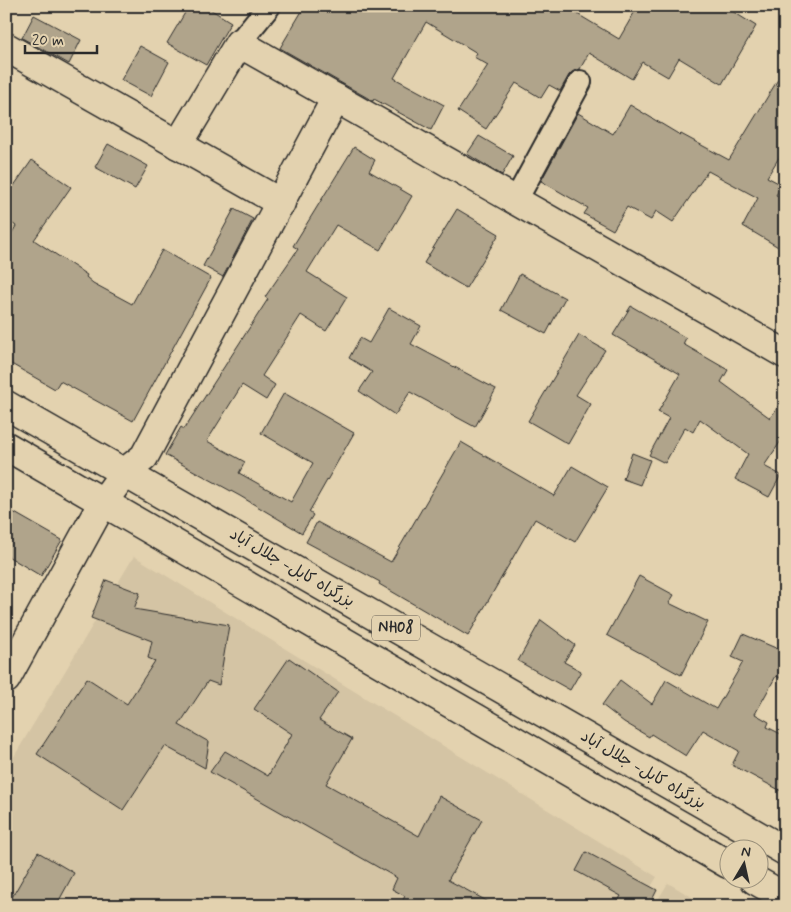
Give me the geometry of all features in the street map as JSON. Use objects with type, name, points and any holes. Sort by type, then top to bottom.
[{"type":"main road","points":[[178,145],[239,43],[785,354]]},
{"type":"main road","points":[[6,47],[281,203]]},
{"type":"main road","points":[[6,679],[103,502],[125,472],[144,457],[336,98]]},
{"type":"main road","name":"بزرگراه کابل- جلال آباد","points":[[6,405],[785,852]]},
{"type":"main road","name":"NH08","points":[[6,446],[718,858]]},
{"type":"main road","points":[[768,887],[785,897]]},
{"type":"street","points":[[239,43],[269,6]]},
{"type":"street","points":[[516,200],[580,82]]},
{"type":"shaded area","points":[[134,556],[657,877],[639,906],[6,906],[6,770]]},
{"type":"shaded area","points":[[668,883],[707,906],[654,906]]},
{"type":"building","points":[[189,6],[205,6],[231,22],[206,65],[167,43]]},
{"type":"building","points":[[305,6],[564,6],[619,39],[638,6],[724,6],[756,26],[722,84],[679,58],[668,77],[642,62],[632,79],[589,53],[580,69],[569,75],[560,91],[549,85],[541,98],[516,83],[486,129],[458,111],[488,65],[474,57],[477,53],[426,22],[394,78],[444,105],[431,130],[374,99],[373,101],[280,48]]},
{"type":"building","points":[[34,15],[81,40],[69,64],[22,38]]},
{"type":"building","points":[[140,46],[169,62],[151,96],[121,80]]},
{"type":"building","points":[[785,68],[785,148],[767,177],[782,185],[776,195],[785,200],[785,251],[743,226],[758,198],[708,171],[673,222],[656,211],[651,220],[627,207],[613,230],[584,214],[588,208],[541,181],[578,113],[613,134],[630,105],[680,135],[729,160]]},
{"type":"building","points":[[479,136],[513,156],[502,175],[467,154]]},
{"type":"building","points":[[108,144],[148,166],[135,189],[95,167]]},
{"type":"building","points":[[354,147],[375,160],[369,171],[412,196],[380,250],[336,225],[307,272],[347,297],[326,331],[301,315],[262,376],[275,385],[266,400],[242,385],[207,441],[245,462],[239,473],[291,502],[313,463],[261,433],[284,393],[354,433],[309,512],[313,515],[302,533],[165,455],[181,427],[184,429],[268,299],[265,297],[298,249],[293,246]]},
{"type":"building","points":[[32,160],[71,187],[34,240],[87,275],[86,277],[93,283],[132,304],[162,250],[211,278],[133,421],[60,381],[55,389],[6,361],[6,243],[16,226],[6,219],[6,197]]},
{"type":"building","points":[[234,209],[253,219],[223,277],[203,266]]},
{"type":"building","points":[[457,209],[499,234],[466,288],[424,263]]},
{"type":"building","points":[[520,274],[565,298],[546,334],[501,310]]},
{"type":"building","points":[[631,306],[686,338],[683,344],[728,370],[721,382],[770,418],[785,397],[785,435],[764,466],[781,475],[769,497],[735,479],[748,454],[700,419],[693,432],[685,427],[665,463],[649,455],[669,418],[658,412],[680,374],[613,335]]},
{"type":"building","points":[[389,308],[421,326],[411,344],[496,389],[475,427],[410,392],[395,415],[359,391],[372,372],[349,358],[360,338],[369,343]]},
{"type":"building","points":[[579,335],[605,350],[576,395],[591,404],[568,444],[528,421]]},
{"type":"building","points":[[461,442],[554,496],[572,466],[608,487],[575,542],[535,519],[468,636],[379,584],[380,582],[306,542],[317,522],[391,562]]},
{"type":"building","points":[[632,453],[650,460],[640,485],[623,479]]},
{"type":"building","points":[[6,508],[62,540],[41,576],[6,555]]},
{"type":"building","points":[[639,576],[674,595],[669,603],[708,622],[681,675],[607,635]]},
{"type":"building","points":[[106,580],[140,593],[134,609],[229,625],[219,685],[208,681],[179,725],[209,742],[205,768],[165,746],[123,810],[37,754],[87,678],[127,704],[155,661],[148,658],[152,641],[91,618]]},
{"type":"building","points":[[541,620],[575,645],[564,662],[581,671],[570,690],[518,661]]},
{"type":"building","points":[[743,634],[785,652],[785,667],[780,678],[776,676],[755,714],[769,722],[767,727],[785,736],[785,793],[732,765],[739,751],[703,730],[686,756],[651,734],[649,737],[624,722],[602,705],[620,680],[652,704],[666,680],[716,709],[743,662],[732,657]]},
{"type":"building","points":[[289,658],[338,692],[319,720],[352,739],[326,784],[419,836],[439,796],[482,820],[448,880],[496,906],[400,906],[405,896],[392,889],[397,878],[210,772],[225,751],[268,776],[292,734],[254,709]]},
{"type":"building","points":[[38,852],[74,873],[56,906],[7,906]]},
{"type":"building","points":[[586,852],[657,890],[649,906],[615,906],[621,896],[576,871]]}]
